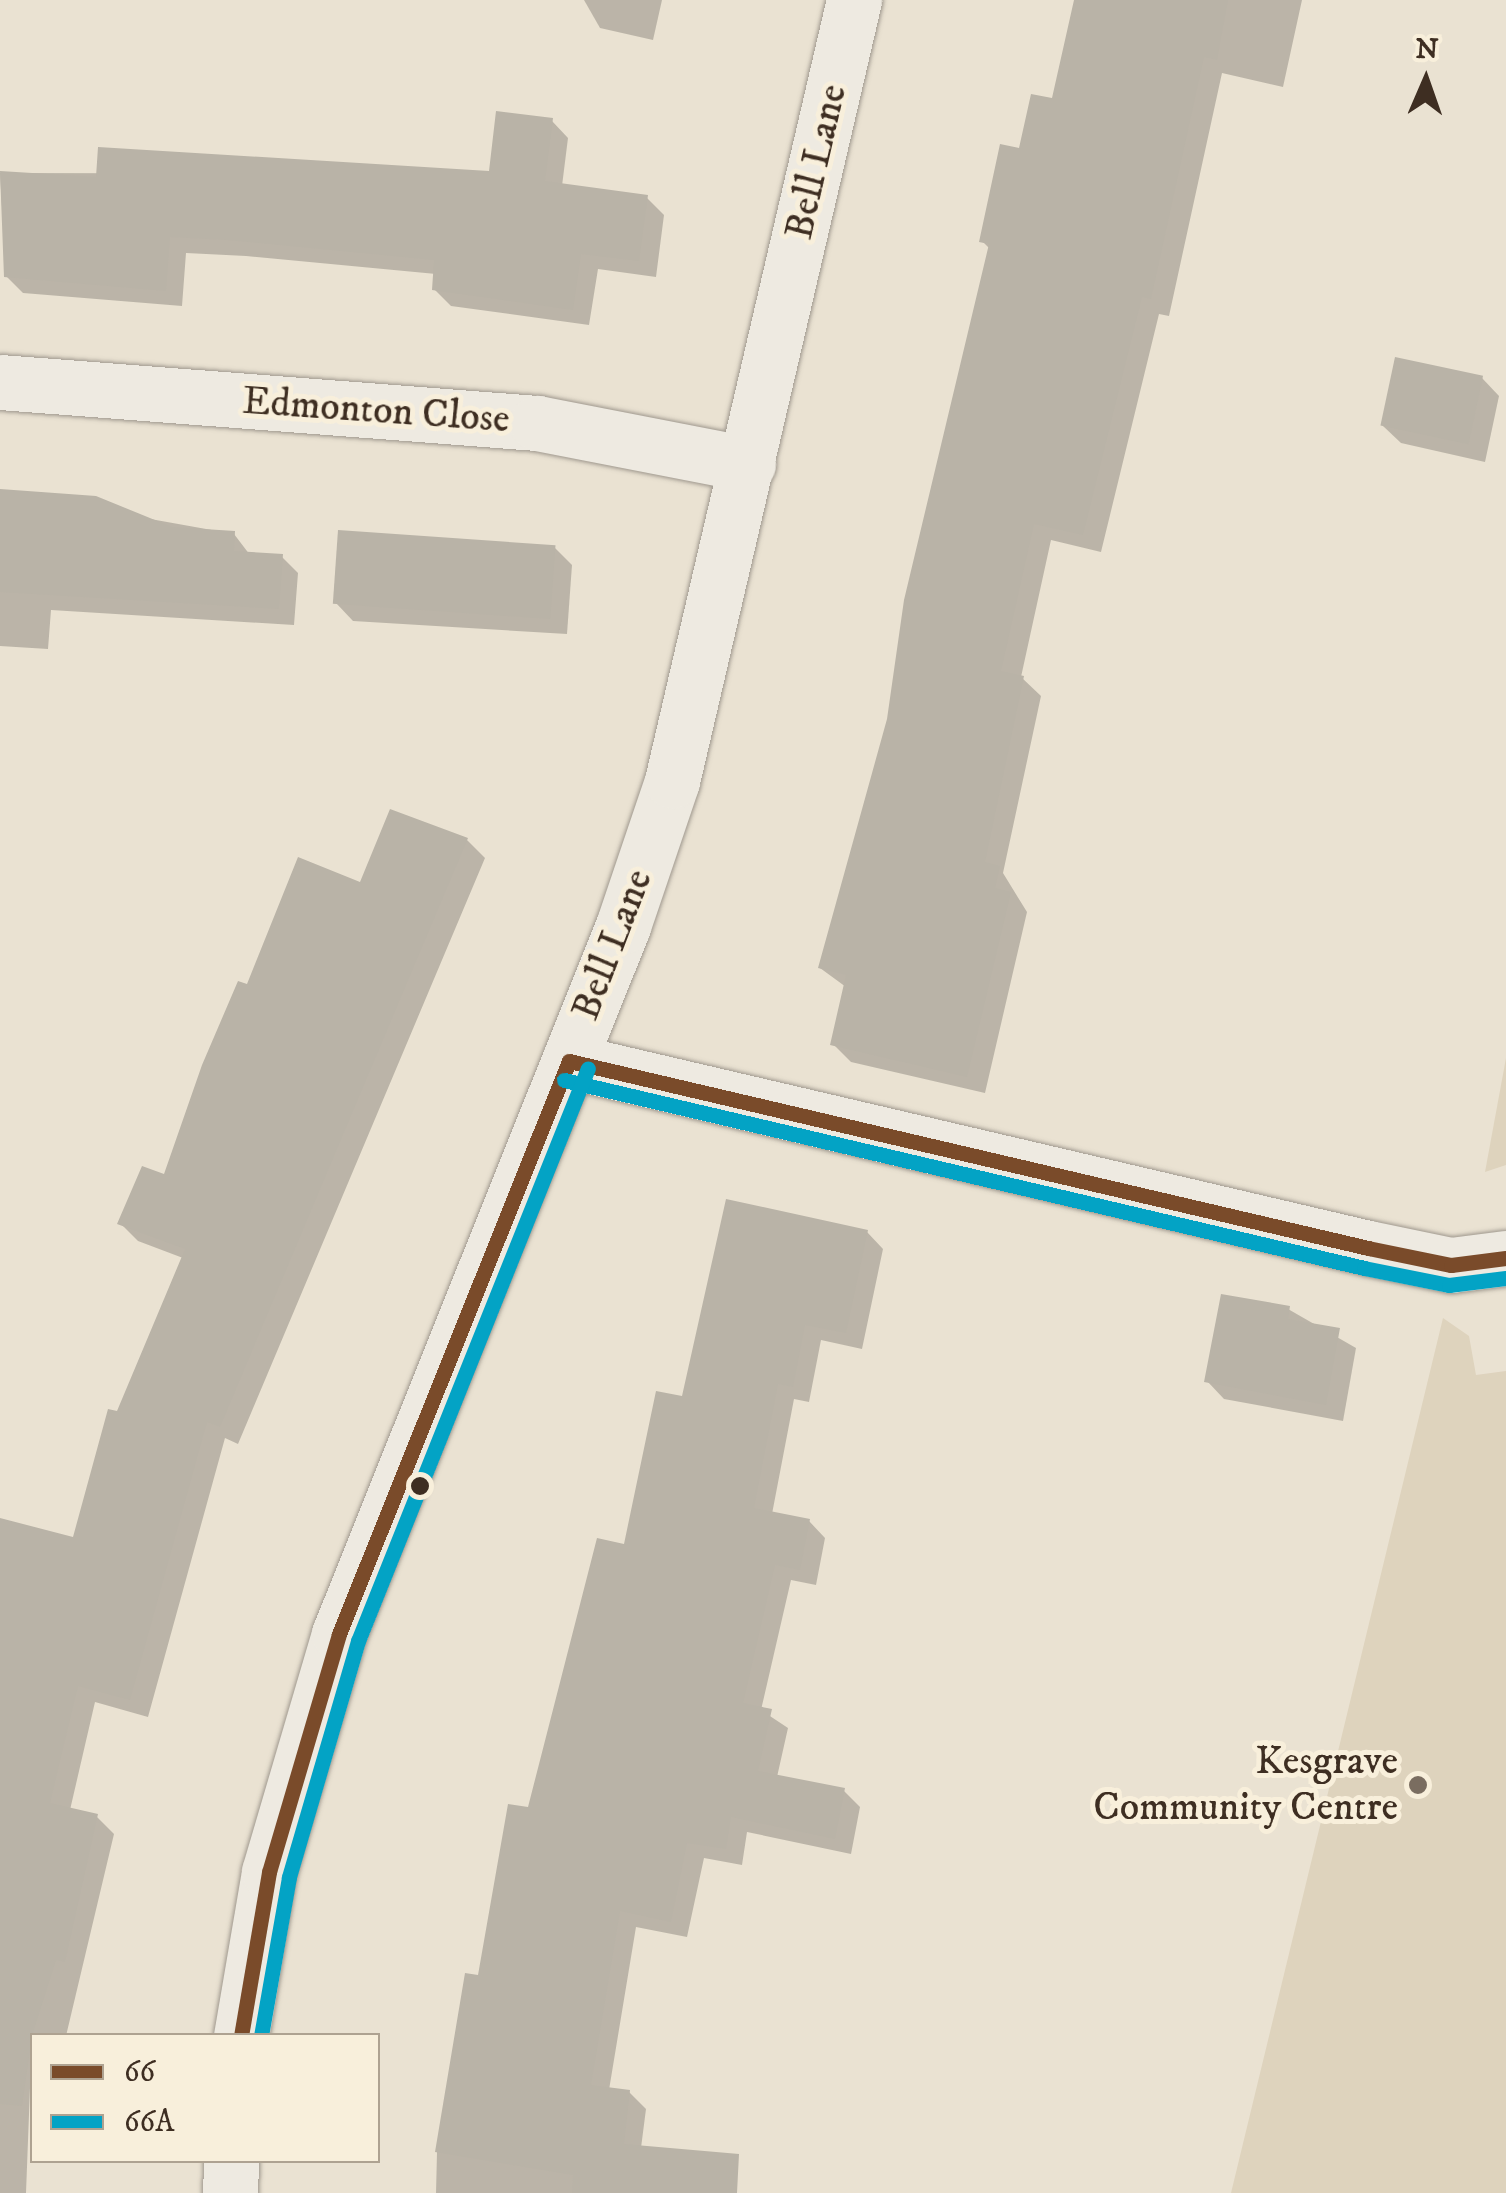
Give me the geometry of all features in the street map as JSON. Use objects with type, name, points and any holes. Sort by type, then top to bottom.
[{"type":"street","name":"Bell Lane","points":[[241,2033],[268,1872],[338,1634],[569,1061],[672,782],[854,0]]},
{"type":"street","name":"Edmonton Close","points":[[0,382],[537,423],[748,464]]},
{"type":"street","points":[[569,1061],[1368,1248],[1451,1265],[1506,1258]]},
{"type":"street","points":[[230,2193],[231,2163]]},
{"type":"shaded area","points":[[1506,1058],[1506,1165],[1485,1172]]},
{"type":"shaded area","name":"Kesgrave Community Centre","points":[[1443,1318],[1469,1336],[1476,1375],[1506,1371],[1506,2193],[1231,2193]]},
{"type":"building","points":[[1074,0],[1228,0],[1217,60],[1204,57],[1151,299],[1142,297],[1083,535],[1034,524],[1001,671],[1024,676],[985,862],[1000,866],[995,888],[1011,892],[967,1077],[830,1045],[846,975],[818,968],[887,719],[904,600],[989,244],[979,242],[1000,144],[1019,148],[1031,94],[1052,98]]},
{"type":"building","points":[[496,111],[553,118],[545,181],[648,195],[639,261],[581,254],[573,310],[432,290],[434,260],[227,240],[170,237],[166,291],[4,277],[0,171],[96,177],[98,147],[489,171]]},
{"type":"building","points":[[1395,357],[1483,376],[1468,444],[1380,425]]},
{"type":"building","points":[[0,489],[96,496],[172,527],[235,531],[234,551],[283,554],[279,609],[0,592]]},
{"type":"building","points":[[338,530],[555,545],[550,619],[333,604]]},
{"type":"building","points":[[390,809],[468,838],[220,1427],[207,1422],[130,1700],[78,1686],[50,1803],[98,1814],[65,1962],[56,1960],[30,2033],[22,2106],[0,2104],[0,1518],[73,1537],[108,1409],[117,1411],[185,1249],[117,1224],[142,1166],[164,1174],[202,1065],[238,981],[247,984],[298,857],[360,882]]},
{"type":"building","points":[[726,1199],[868,1230],[846,1333],[805,1325],[793,1387],[778,1384],[754,1508],[810,1519],[800,1570],[775,1565],[743,1703],[772,1709],[758,1771],[845,1788],[835,1839],[731,1817],[726,1849],[687,1843],[671,1922],[620,1911],[591,2085],[630,2090],[624,2144],[739,2154],[737,2193],[572,2193],[573,2175],[435,2152],[465,1973],[478,1975],[508,1804],[528,1807],[597,1538],[624,1544],[656,1391],[682,1396]]},
{"type":"building","points":[[1221,1294],[1290,1306],[1288,1319],[1340,1328],[1326,1405],[1204,1382]]},
{"type":"transit line","name":"66","points":[[569,1061],[1368,1248],[1451,1265],[1506,1258]]},
{"type":"transit line","name":"66","points":[[242,2033],[269,1872],[339,1634],[569,1061]]},
{"type":"transit line","name":"66A","points":[[262,2033],[289,1877],[358,1641],[588,1068]]},
{"type":"transit line","name":"66A","points":[[564,1080],[1364,1268],[1449,1285],[1506,1278]]},
{"type":"place","name":"Kesgrave Community Centre","points":[[1418,1785]]}]
